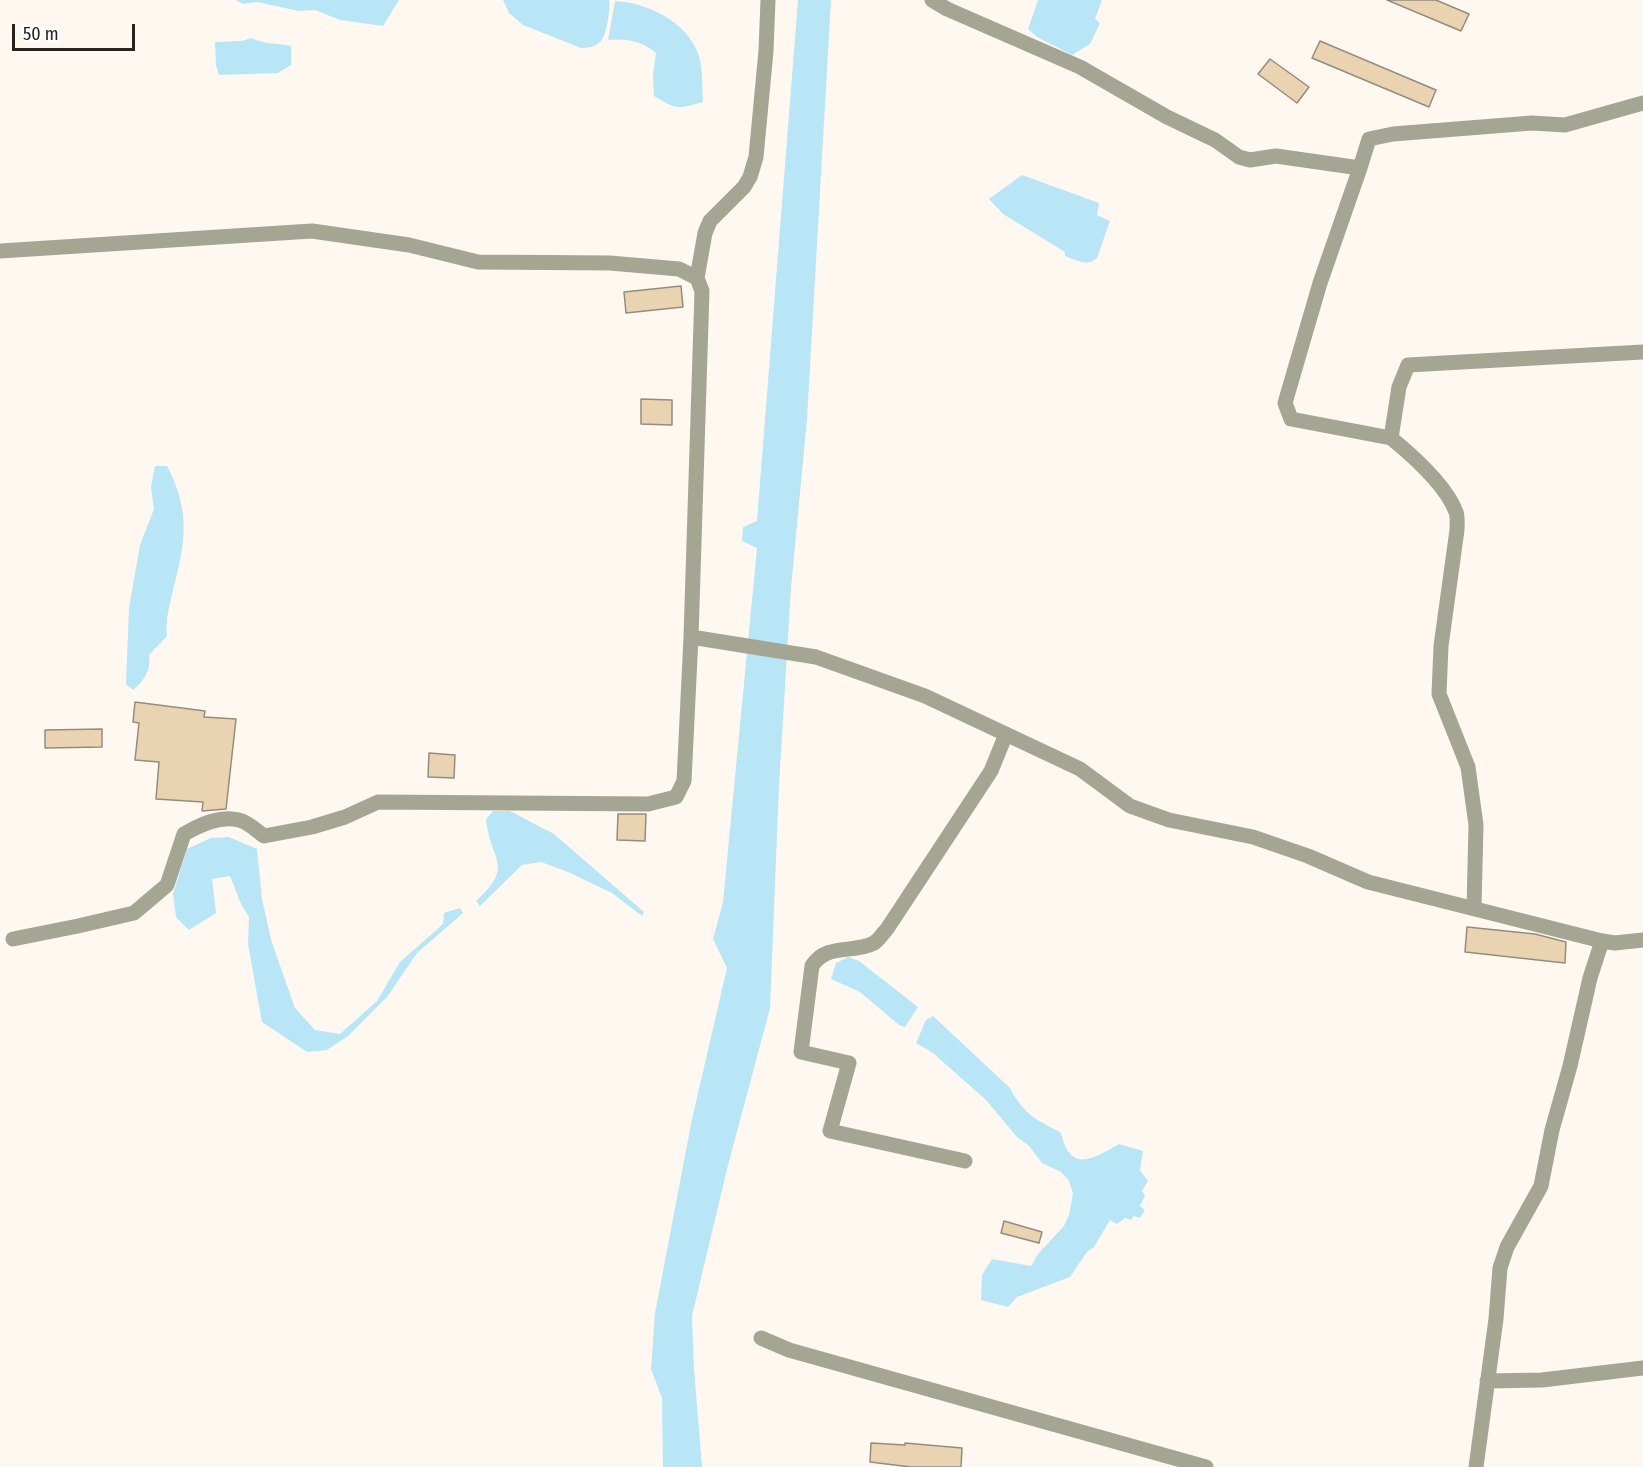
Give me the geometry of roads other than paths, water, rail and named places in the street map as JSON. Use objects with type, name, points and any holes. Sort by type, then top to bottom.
[{"type":"street","points":[[13,939],[134,913],[167,885],[184,834],[198,826],[222,819],[241,820],[264,836],[312,827],[345,817],[378,802],[648,804],[675,797],[684,781],[691,637],[702,291],[697,278],[705,233],[710,221],[744,187],[750,177],[756,157],[765,63],[768,0]]},
{"type":"street","points":[[932,0],[947,9],[1080,67],[1167,117],[1215,140],[1239,157],[1250,160],[1276,156],[1360,168]]},
{"type":"street","points":[[1474,908],[1476,825],[1468,767],[1439,694],[1441,646],[1457,530],[1457,513],[1446,495],[1414,457],[1391,438],[1291,419],[1285,403],[1320,283],[1369,139],[1393,134],[1532,123],[1565,125],[1643,103]]},
{"type":"street","points":[[0,251],[312,231],[409,245],[478,262],[610,262],[679,269],[697,278]]},
{"type":"street","points":[[1391,438],[1399,387],[1408,365],[1643,352]]},
{"type":"street","points":[[691,637],[816,657],[925,696],[1080,769],[1130,806],[1169,820],[1253,837],[1308,856],[1368,882],[1602,941],[1615,943],[1643,940]]},
{"type":"street","points":[[965,1161],[830,1131],[849,1063],[801,1052],[812,966],[816,958],[827,952],[866,946],[876,942],[991,771],[1006,734]]},
{"type":"street","points":[[1476,1467],[1496,1319],[1500,1268],[1507,1247],[1541,1186],[1552,1130],[1570,1066],[1590,978],[1602,941]]},
{"type":"street","points":[[761,1338],[789,1350],[1206,1467]]},
{"type":"street","points":[[1487,1382],[1542,1380],[1643,1368]]},
{"type":"water","points":[[236,0],[399,0],[383,26],[340,20],[315,10],[299,11],[257,2],[243,4]]},
{"type":"water","points":[[503,0],[609,0],[604,37],[594,46],[581,48],[523,25],[509,13]]},
{"type":"water","points":[[798,0],[831,0],[807,419],[791,588],[779,785],[770,1008],[727,1169],[692,1316],[702,1467],[663,1467],[662,1398],[651,1369],[655,1313],[692,1119],[727,968],[713,939],[723,902],[757,548],[742,541],[743,527],[757,521]]},
{"type":"water","points":[[1038,0],[1102,0],[1095,19],[1100,23],[1090,44],[1072,55],[1037,37],[1028,29]]},
{"type":"water","points":[[615,1],[640,5],[653,10],[676,24],[686,34],[694,44],[699,56],[703,102],[677,107],[654,96],[653,74],[656,53],[634,41],[608,40]]},
{"type":"water","points":[[251,38],[291,46],[291,65],[278,73],[219,75],[215,42],[242,41]]},
{"type":"water","points":[[1022,175],[1099,203],[1097,215],[1110,221],[1097,258],[1085,262],[1065,256],[1065,252],[1003,214],[989,199]]},
{"type":"water","points":[[155,466],[167,466],[174,482],[182,511],[183,539],[168,611],[167,636],[149,655],[146,674],[133,690],[126,684],[129,608],[140,545],[154,509],[151,487]]},
{"type":"water","points":[[493,811],[510,811],[554,834],[644,912],[642,916],[612,893],[541,862],[522,865],[480,906],[476,901],[488,889],[498,870],[486,819]]},
{"type":"water","points":[[229,837],[257,849],[262,899],[271,940],[295,1008],[315,1030],[340,1034],[377,1001],[400,962],[443,924],[444,913],[460,908],[463,913],[417,953],[387,997],[348,1036],[327,1050],[307,1052],[262,1022],[248,944],[249,917],[230,876],[212,879],[216,913],[189,930],[176,917],[173,894],[187,849],[211,838]]},
{"type":"water","points":[[848,957],[859,961],[918,1007],[905,1027],[899,1025],[860,992],[831,979],[836,963]]},
{"type":"water","points":[[933,1016],[1010,1088],[1025,1110],[1060,1132],[1067,1149],[1073,1156],[1079,1159],[1092,1158],[1119,1144],[1143,1151],[1140,1170],[1148,1181],[1142,1191],[1145,1195],[1140,1206],[1145,1210],[1140,1218],[1134,1216],[1131,1220],[1125,1218],[1117,1224],[1110,1220],[1094,1247],[1087,1252],[1070,1277],[1017,1297],[1008,1307],[981,1300],[982,1275],[992,1259],[1031,1266],[1038,1254],[1064,1226],[1069,1215],[1073,1194],[1069,1181],[1061,1172],[1042,1163],[986,1100],[933,1053],[916,1043],[926,1020]]}]
